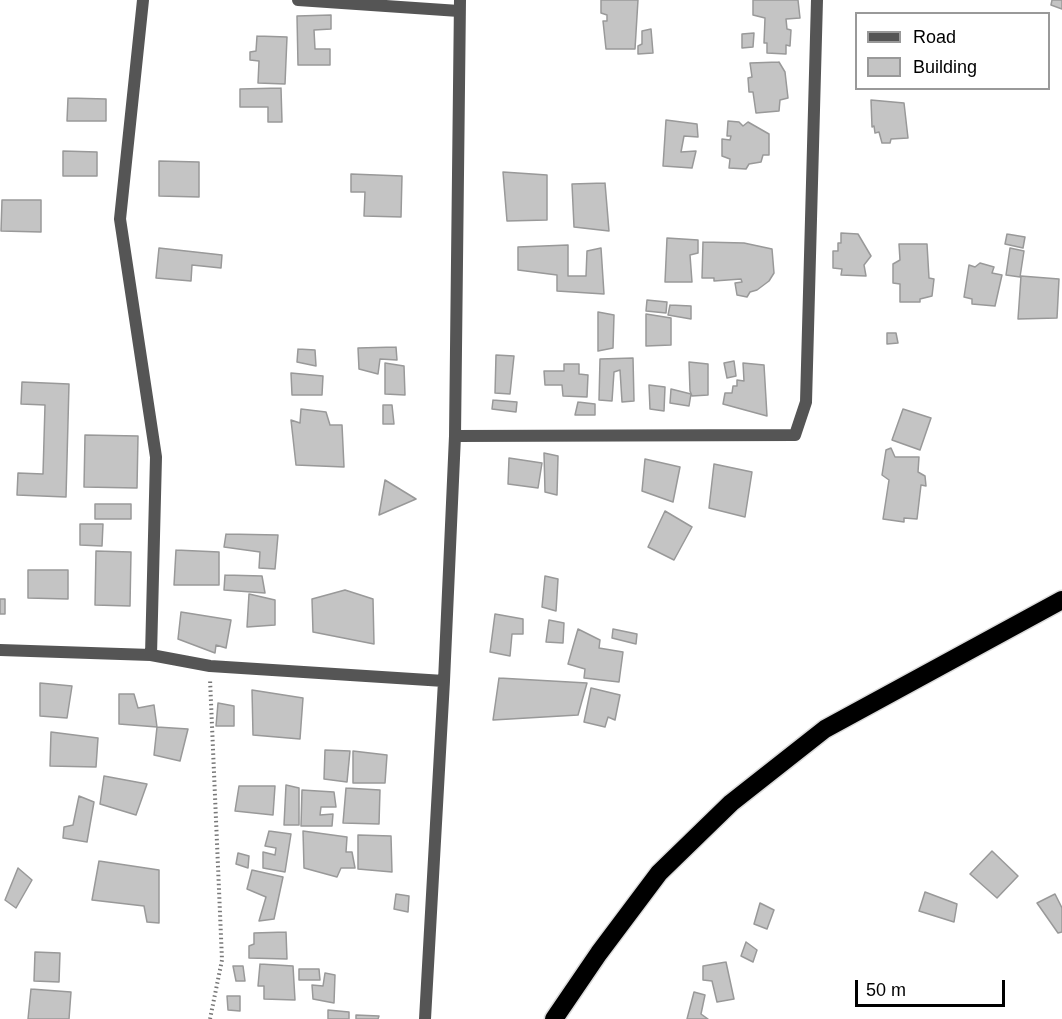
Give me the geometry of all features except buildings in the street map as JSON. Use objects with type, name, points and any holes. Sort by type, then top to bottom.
[{"type":"highway","points":[[554,1019],[599,952],[659,873],[731,803],[825,729],[1062,600]]},
{"type":"street","points":[[143,0],[120,219],[156,457],[151,655]]},
{"type":"street","points":[[298,0],[460,5],[455,436],[425,1019]]},
{"type":"street","points":[[455,436],[795,435],[806,402],[817,0]]},
{"type":"street","points":[[0,650],[151,655],[210,666],[444,681]]},
{"type":"path","points":[[210,666],[222,960],[210,1019]]}]
